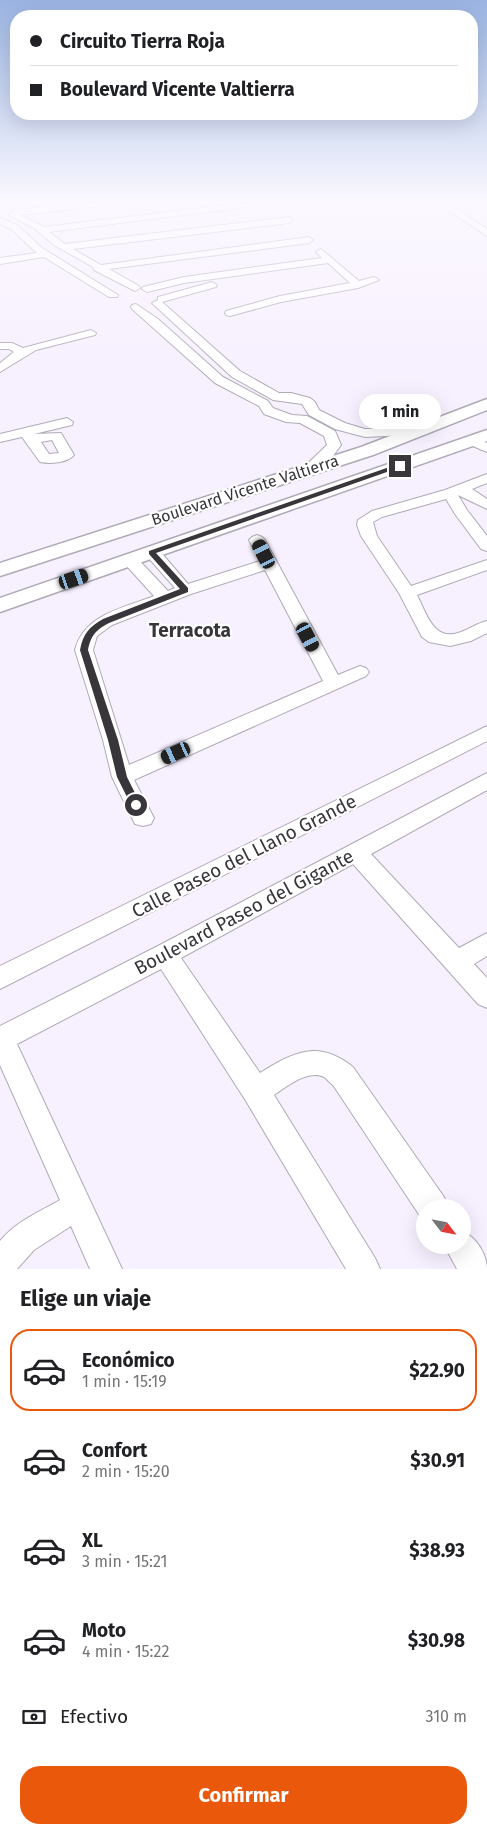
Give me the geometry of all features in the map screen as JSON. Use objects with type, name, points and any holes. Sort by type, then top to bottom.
[{"type":"main road","name":"Boulevard Vicente Valtierra","points":[[0,570],[309,470],[422,431],[487,404]]},
{"type":"main road","name":"Boulevard Vicente Valtierra","points":[[0,605],[482,441]]},
{"type":"street","points":[[59,261],[113,295],[135,288],[147,289],[160,293],[162,296],[159,301]]},
{"type":"street","points":[[86,261],[135,288]]},
{"type":"street","points":[[97,268],[143,261]]},
{"type":"street","points":[[147,289],[184,280],[322,261]]},
{"type":"street","points":[[331,261],[358,285]]},
{"type":"street","points":[[128,307],[159,301],[271,269]]},
{"type":"street","points":[[230,313],[280,300],[358,285],[374,280]]},
{"type":"street","points":[[113,295],[112,301],[154,321],[219,380],[264,404],[268,411],[276,415],[290,419],[307,416],[365,433],[422,431]]},
{"type":"street","points":[[159,301],[224,365],[262,390],[277,397],[291,397],[306,401],[311,405],[307,416]]},
{"type":"street","points":[[0,368],[21,353],[32,348],[91,333]]},
{"type":"street","points":[[0,346],[18,348],[21,353]]},
{"type":"street","points":[[264,404],[277,397]]},
{"type":"street","points":[[307,416],[334,440],[334,445],[328,453],[309,470]]},
{"type":"street","points":[[0,438],[28,436],[67,422]]},
{"type":"street","points":[[487,478],[456,491],[377,514],[366,520],[365,524],[369,536],[406,593],[428,633],[438,639],[458,640],[487,626]]},
{"type":"street","points":[[456,491],[487,505]]},
{"type":"street","points":[[456,491],[460,510],[486,543]]},
{"type":"street","points":[[257,540],[268,564],[333,683]]},
{"type":"street","points":[[152,552],[185,590]]},
{"type":"street","points":[[130,560],[165,598]]},
{"type":"street","points":[[143,818],[122,777],[113,740],[84,650],[87,637],[94,628],[106,621],[185,590],[268,564]]},
{"type":"street","points":[[406,593],[487,565]]},
{"type":"street","points":[[122,777],[360,672]]},
{"type":"street","name":"Calle Paseo del Llano Grande","points":[[0,978],[487,733]]},
{"type":"street","name":"Boulevard Paseo del Gigante","points":[[1,1038],[165,955],[487,781]]},
{"type":"street","points":[[355,852],[487,996]]},
{"type":"street","points":[[456,962],[487,944]]},
{"type":"street","points":[[165,955],[256,1091],[364,1269]]},
{"type":"street","points":[[1,1038],[106,1269]]},
{"type":"street","points":[[256,1091],[304,1065],[318,1063],[329,1066],[343,1076],[428,1199]]},
{"type":"street","points":[[0,1269],[4,1259],[17,1243],[78,1206]]},
{"type":"street","points":[[465,1254],[476,1269]]},
{"type":"district","name":"Terracota","points":[[190,630]]},
{"type":"route","points":[[136,805],[122,777],[113,740],[84,650],[87,637],[94,628],[106,621],[185,590],[152,552],[400,466]]}]
